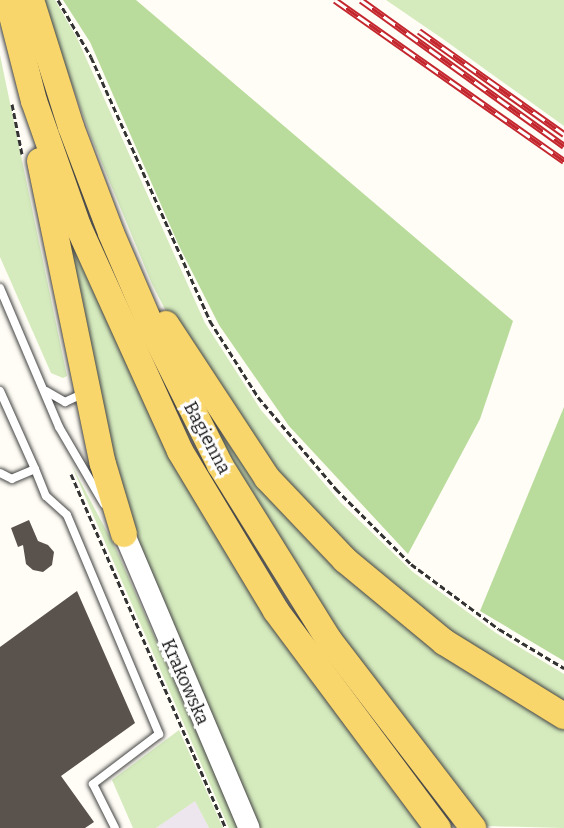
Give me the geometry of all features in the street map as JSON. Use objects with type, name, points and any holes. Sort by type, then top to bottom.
[{"type":"main road","name":"Bagienna","points":[[8,0],[34,101],[78,226],[180,451],[289,630],[438,828]]},
{"type":"main road","name":"Bagienna","points":[[31,0],[71,127],[111,233],[181,388],[265,541],[329,640],[473,828]]},
{"type":"main road","points":[[34,101],[36,143],[87,391],[124,534]]},
{"type":"main road","points":[[111,233],[199,378],[267,478],[386,597],[462,654],[564,716]]},
{"type":"street","name":"Krakowska","points":[[124,534],[249,828]]},
{"type":"lane","points":[[0,288],[77,462],[124,534]]},
{"type":"lane","points":[[43,388],[66,402],[87,391]]},
{"type":"lane","points":[[0,391],[46,496],[67,515],[159,734],[93,784],[115,828]]},
{"type":"lane","points":[[0,474],[12,479],[35,469]]},
{"type":"path","points":[[58,0],[91,57],[210,321],[262,402],[342,495],[411,564],[499,629],[564,668]]},
{"type":"path","points":[[67,464],[226,828]]},
{"type":"shaded area","points":[[195,800],[209,828],[156,828]]},
{"type":"green space","points":[[41,0],[55,0],[77,38],[205,323],[261,410],[341,503],[413,572],[496,633],[564,674],[564,706],[483,656],[392,590],[288,488],[169,317],[152,284],[91,137]]},
{"type":"green space","points":[[63,0],[136,0],[513,321],[480,419],[408,554],[289,426],[219,325],[179,246],[90,42]]},
{"type":"green space","points":[[386,0],[564,0],[564,126],[443,39]]},
{"type":"green space","points":[[0,55],[67,376],[63,378],[51,373],[0,257]]},
{"type":"green space","points":[[61,205],[120,347],[425,828],[259,828],[154,591],[120,491]]},
{"type":"green space","points":[[564,407],[564,661],[480,611]]},
{"type":"green space","points":[[206,415],[252,475],[564,728],[564,828],[485,826],[395,714],[271,534]]},
{"type":"green space","points":[[71,464],[115,547],[239,828],[229,828]]},
{"type":"green space","points":[[179,730],[223,828],[209,828],[195,801],[156,828],[133,828],[112,780]]},
{"type":"building","points":[[29,520],[38,541],[48,545],[54,552],[52,565],[43,572],[33,570],[26,564],[23,545],[18,547],[11,528]]},
{"type":"building","points":[[77,591],[135,723],[61,776],[94,822],[85,828],[0,828],[0,647]]},
{"type":"railway","points":[[335,0],[564,161]]},
{"type":"railway","points":[[361,0],[564,146]]},
{"type":"railway","points":[[419,31],[564,134]]}]
